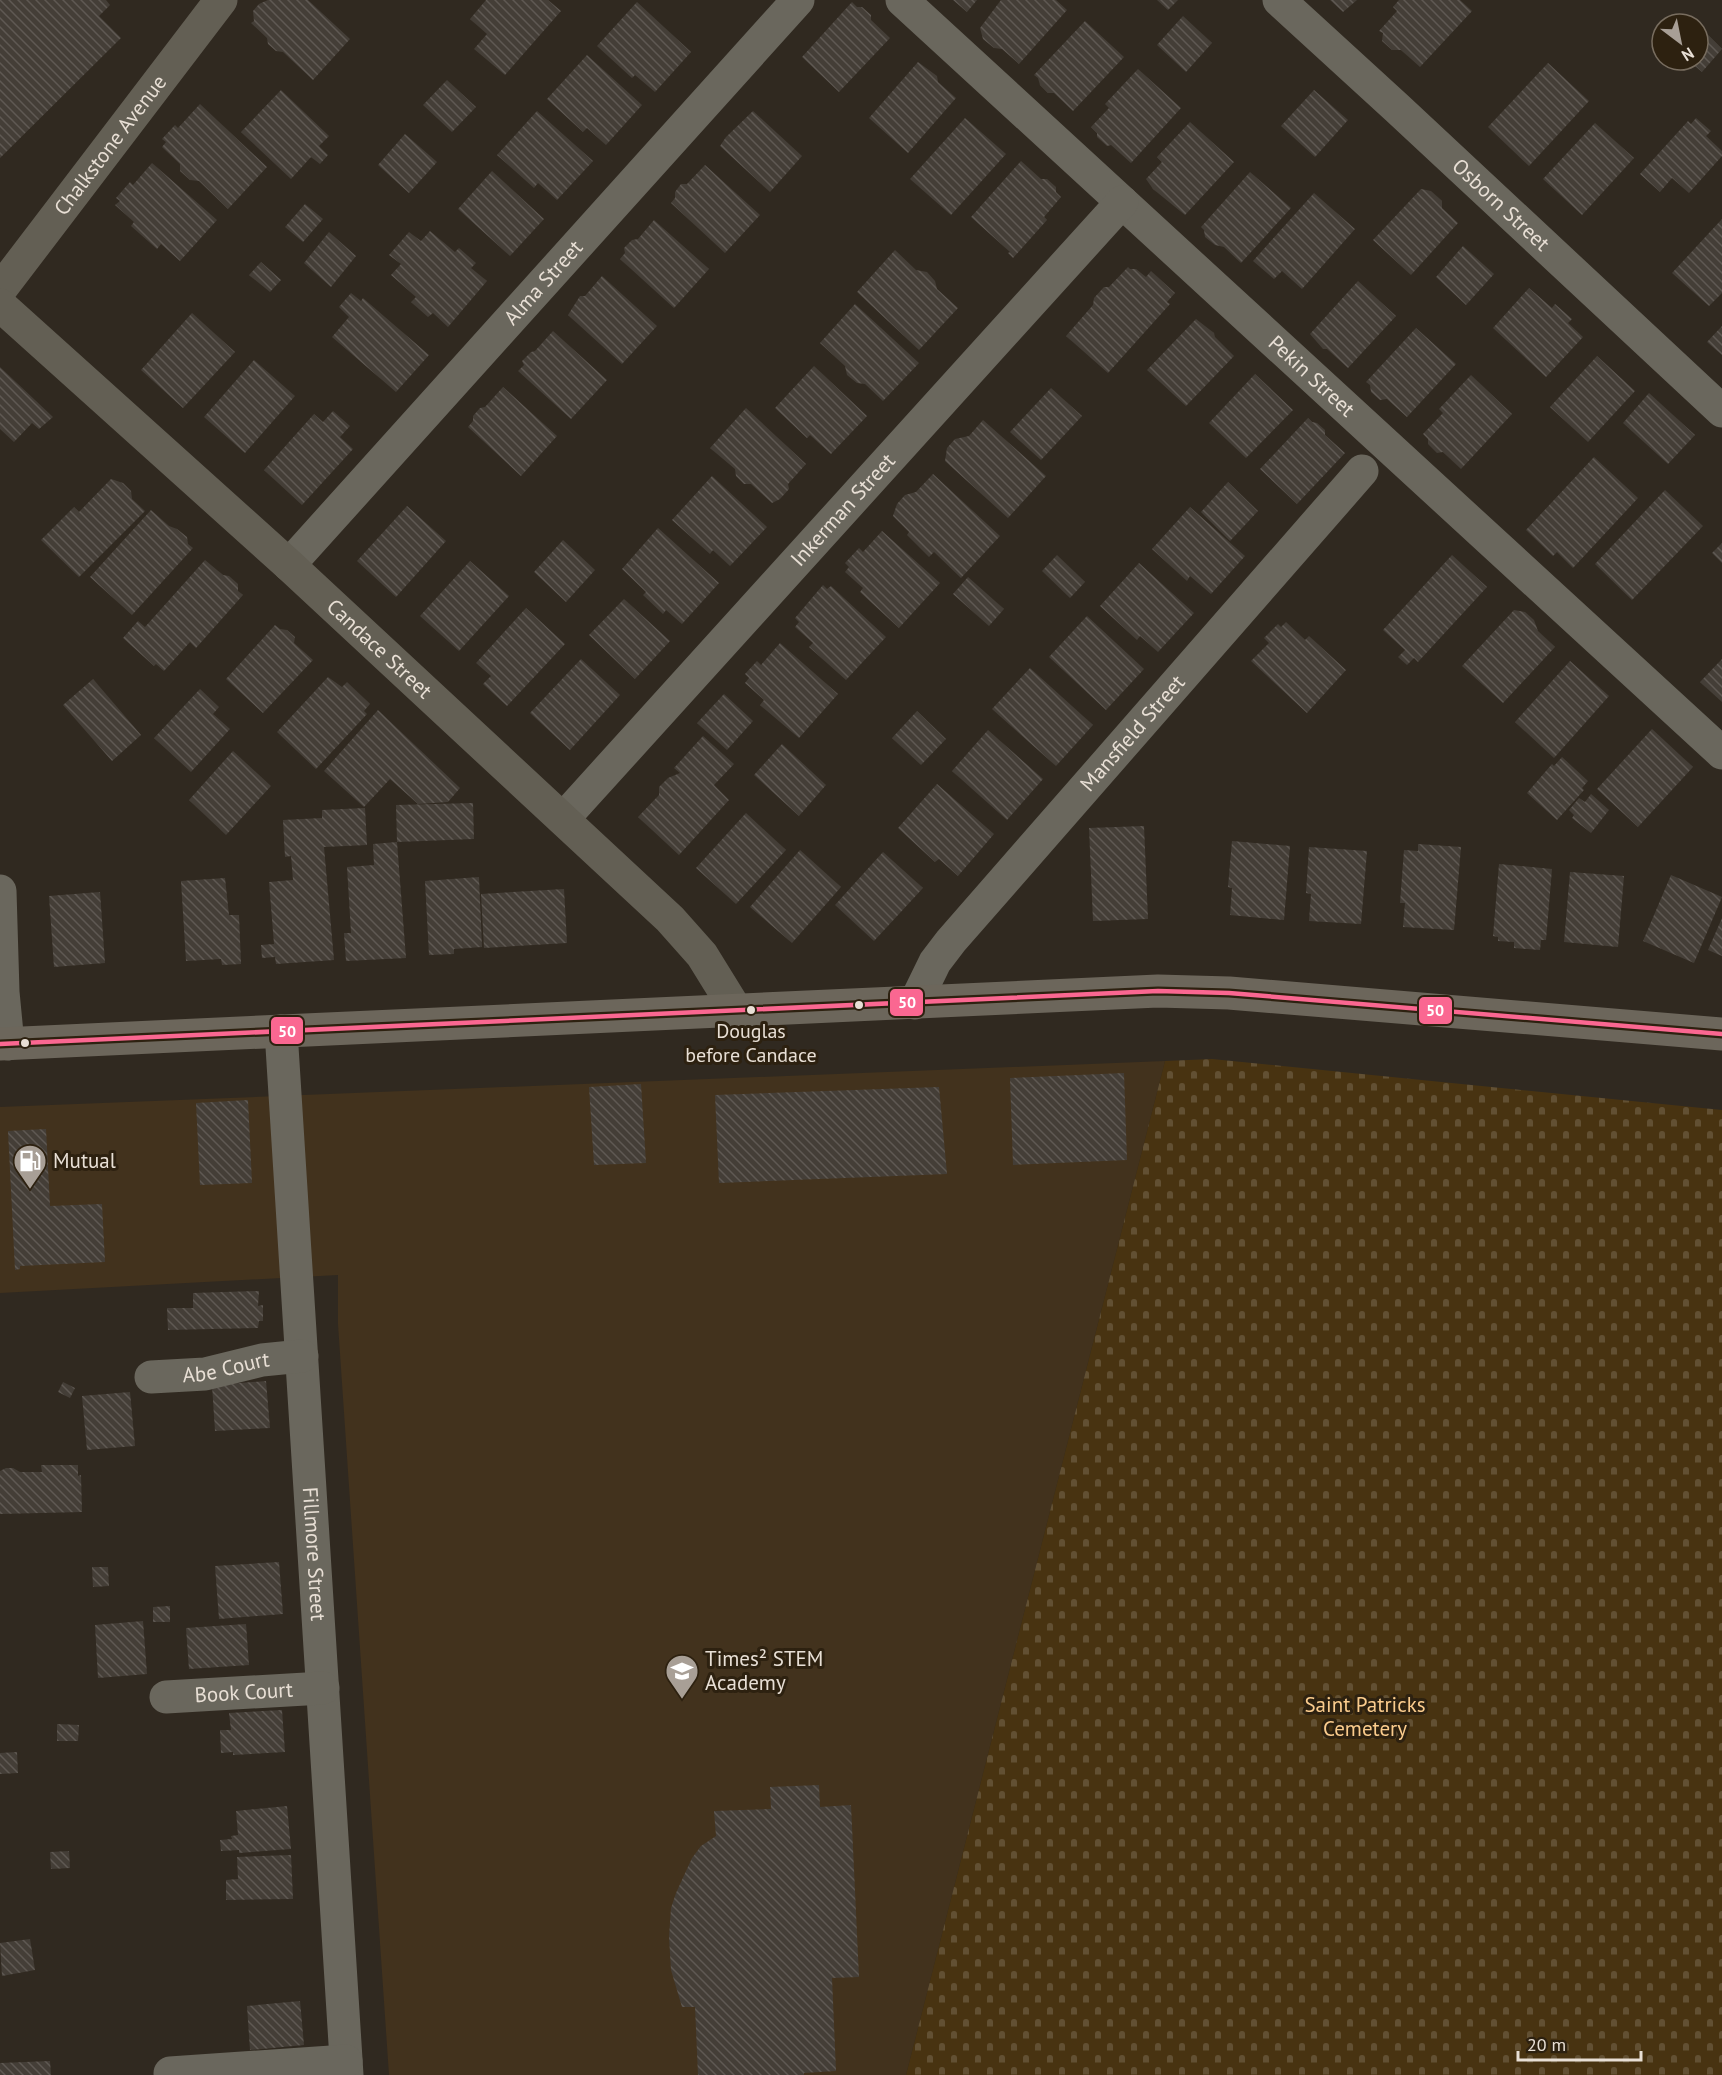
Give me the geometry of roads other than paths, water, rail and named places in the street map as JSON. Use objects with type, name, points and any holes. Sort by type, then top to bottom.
[{"type":"main road","points":[[4,1044],[1192,991],[1722,1034]]},
{"type":"street","name":"Chalkstone Avenue","points":[[0,290],[221,0]]},
{"type":"street","name":"Alma Street","points":[[289,565],[798,0]]},
{"type":"street","name":"Pekin Street","points":[[903,0],[1722,753]]},
{"type":"street","name":"Osborn Street","points":[[1279,0],[1722,411]]},
{"type":"street","name":"Inkerman Street","points":[[563,819],[1122,202]]},
{"type":"street","name":"Candace Street","points":[[0,305],[289,565],[685,934],[702,955],[736,1010]]},
{"type":"street","name":"Mansfield Street","points":[[915,1003],[935,962],[951,941],[1362,471]]},
{"type":"street","points":[[0,891],[4,1044]]},
{"type":"street","name":"Fillmore Street","points":[[281,1031],[347,2068]]},
{"type":"street","name":"Abe Court","points":[[151,1377],[205,1374],[262,1359],[302,1356]]},
{"type":"street","name":"Book Court","points":[[166,1697],[323,1688]]},
{"type":"street","points":[[170,2073],[347,2068]]},
{"type":"place","name":"Douglas before Candace","points":[[751,1010]]},
{"type":"place","name":"Mutual","points":[[30,1190]]},
{"type":"place","name":"Times² STEM Academy","points":[[682,1700]]},
{"type":"park label","name":"Saint Patricks Cemetery","points":[[1365,1717]]}]
